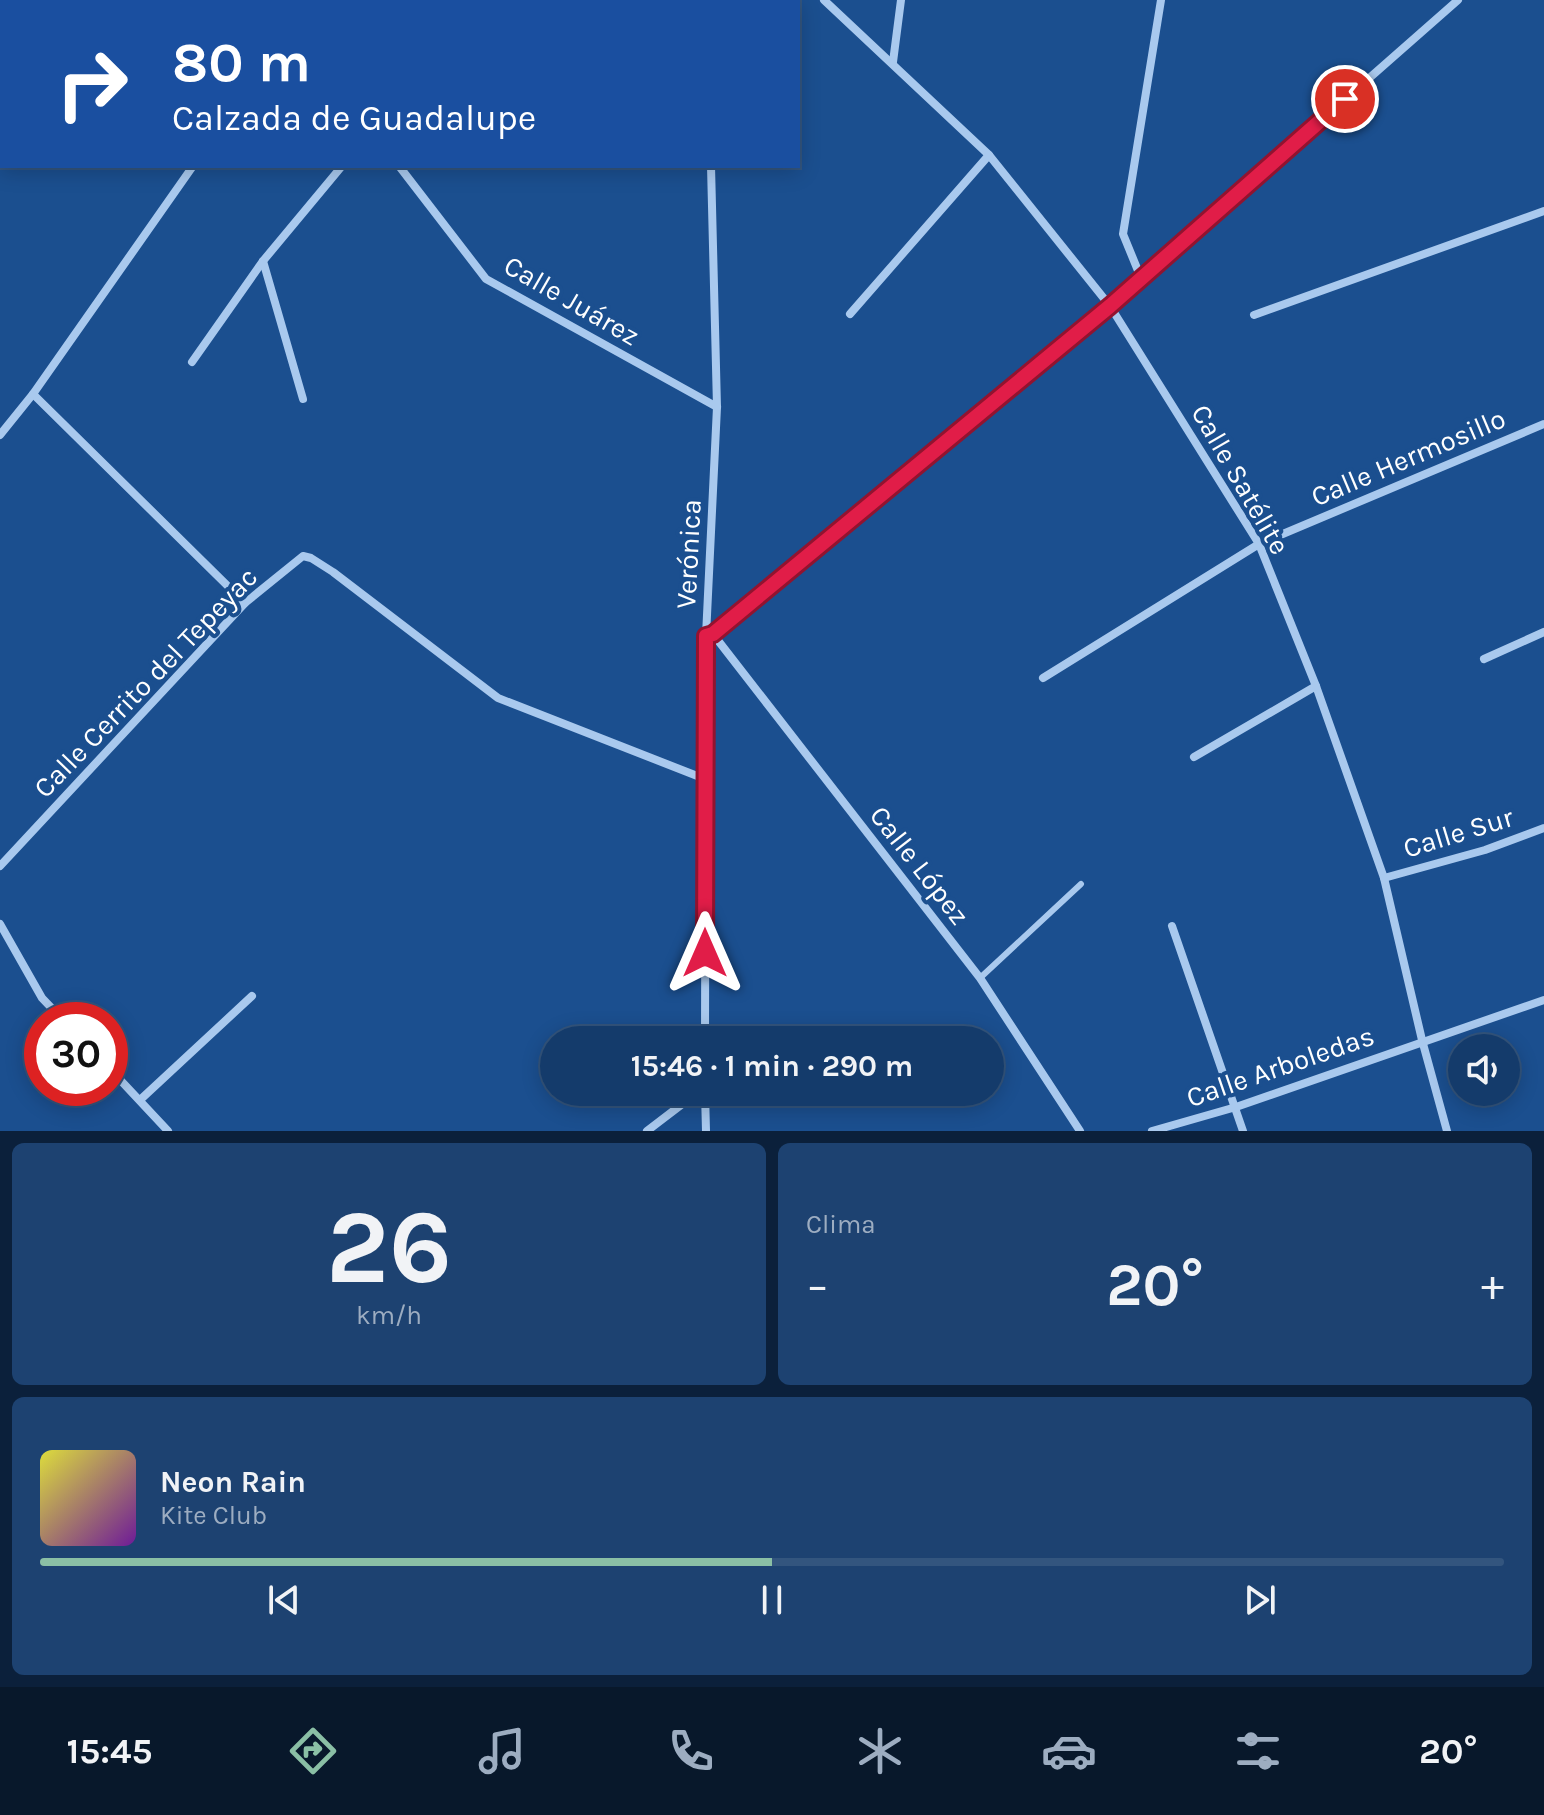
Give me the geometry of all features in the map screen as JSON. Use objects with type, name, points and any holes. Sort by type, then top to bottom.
[{"type":"street","name":"Calle Satélite","points":[[824,0],[989,155],[1110,306],[1259,544],[1316,686],[1384,878],[1447,1131]]},
{"type":"street","points":[[893,62],[901,0]]},
{"type":"street","points":[[1141,278],[1123,234],[1161,0]]},
{"type":"street","points":[[710,635],[1110,306],[1458,0]]},
{"type":"street","points":[[850,314],[989,155]]},
{"type":"street","points":[[0,435],[33,394],[192,168]]},
{"type":"street","points":[[192,362],[263,261],[340,168]]},
{"type":"street","name":"Calle Juárez","points":[[401,168],[486,279],[717,407]]},
{"type":"street","name":"Verónica","points":[[705,1026],[705,779],[717,407],[711,168]]},
{"type":"street","points":[[1254,315],[1544,211]]},
{"type":"street","points":[[263,261],[303,399]]},
{"type":"street","points":[[33,394],[245,603]]},
{"type":"street","name":"Calle Hermosillo","points":[[1043,678],[1259,544],[1544,424]]},
{"type":"street","name":"Calle Cerrito del Tepeyac","points":[[0,866],[245,603],[303,556],[311,558],[498,698],[705,779]]},
{"type":"street","points":[[1484,659],[1544,632]]},
{"type":"street","name":"Calle López","points":[[710,635],[980,978],[1080,1131]]},
{"type":"street","points":[[1194,757],[1316,686]]},
{"type":"street","name":"Calle Sur","points":[[1384,878],[1485,850],[1544,828]]},
{"type":"street","points":[[0,924],[46,1002]]},
{"type":"street","points":[[1172,926],[1243,1131]]},
{"type":"street","points":[[140,1100],[252,996]]},
{"type":"street","name":"Calle Arboledas","points":[[1152,1131],[1236,1107],[1544,1000]]},
{"type":"street","points":[[128,1088],[168,1131]]},
{"type":"street","points":[[647,1131],[680,1106]]},
{"type":"street","points":[[705,1106],[706,1131]]},
{"type":"lane","points":[[980,978],[1081,884]]},
{"type":"route","points":[[705,953],[706,636],[713,634],[1110,306],[1345,99]]}]
